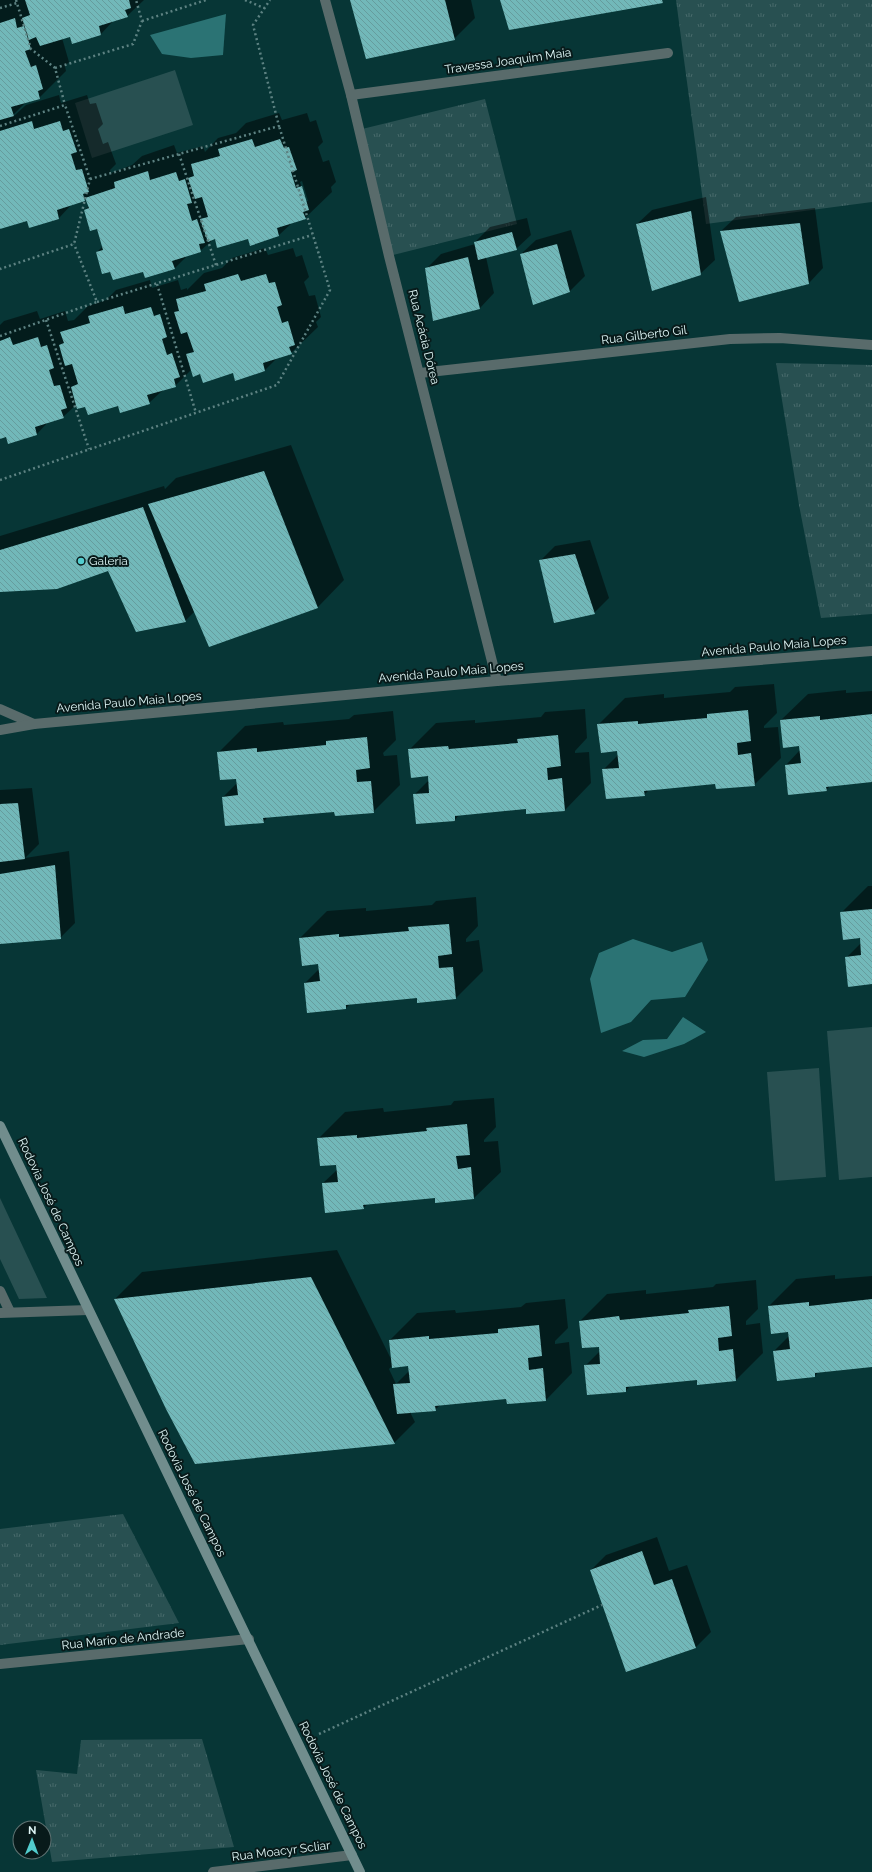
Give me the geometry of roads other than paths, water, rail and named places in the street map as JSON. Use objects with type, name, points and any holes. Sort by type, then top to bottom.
[{"type":"main road","name":"Rodovia José de Campos","points":[[0,1126],[249,1639],[360,1872]]},
{"type":"street","name":"Rua Acácia Dórea","points":[[325,0],[351,95],[497,681]]},
{"type":"street","name":"Travessa Joaquim Maia","points":[[351,95],[668,53]]},
{"type":"street","name":"Rua Gilberto Gil","points":[[420,374],[730,338],[780,338],[872,345]]},
{"type":"street","name":"Avenida Paulo Maia Lopes","points":[[0,730],[34,724],[497,681],[872,651]]},
{"type":"street","name":"Avenida Paulo Maia Lopes","points":[[0,709],[34,724]]},
{"type":"street","points":[[0,1291],[5,1313],[88,1310]]},
{"type":"street","name":"Rua Mario de Andrade","points":[[0,1664],[249,1639]]},
{"type":"street","name":"Rua Moacyr Scliar","points":[[213,1872],[352,1855]]},
{"type":"place","name":"Galeria","points":[[81,561]]}]
